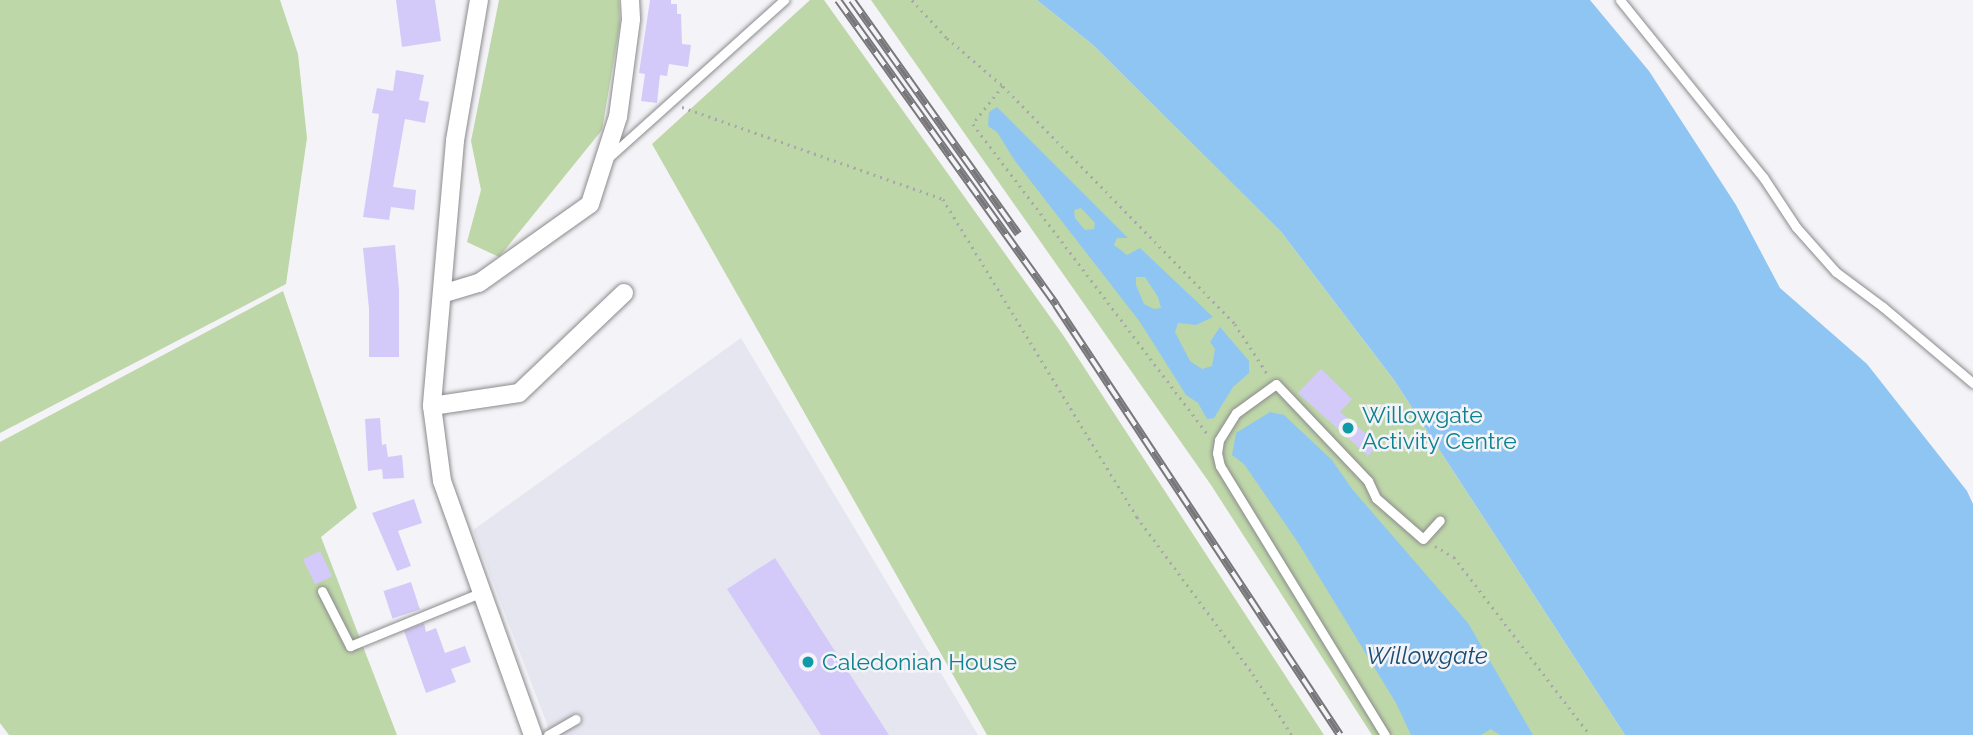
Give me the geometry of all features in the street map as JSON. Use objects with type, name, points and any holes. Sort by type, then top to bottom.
[{"type":"street","points":[[479,0],[455,141],[432,406],[442,481],[533,735]]},
{"type":"street","points":[[442,294],[479,283],[590,204],[618,117],[631,19],[630,0]]},
{"type":"street","points":[[432,406],[519,393],[624,293]]},
{"type":"lane","points":[[604,162],[784,0]]},
{"type":"lane","points":[[1620,0],[1763,177],[1796,227],[1836,272],[1883,307],[1973,383]]},
{"type":"lane","points":[[1385,735],[1339,656],[1220,467],[1218,449],[1236,413],[1276,384],[1367,481],[1376,498],[1423,539],[1440,520]]},
{"type":"lane","points":[[322,591],[350,646],[481,592]]},
{"type":"lane","points":[[548,735],[576,719]]},
{"type":"path","points":[[912,0],[947,38],[1003,86],[1235,324],[1257,361],[1276,384]]},
{"type":"path","points":[[1003,86],[973,124],[1218,449]]},
{"type":"path","points":[[669,103],[943,199],[1137,517],[1253,674],[1292,735]]},
{"type":"path","points":[[1423,539],[1454,557],[1590,735]]},
{"type":"shaded area","points":[[741,338],[978,735],[551,735],[473,530]]},
{"type":"green space","points":[[0,0],[280,0],[298,54],[307,138],[286,284],[0,433]]},
{"type":"green space","points":[[499,0],[619,0],[620,24],[602,130],[499,257],[467,242],[481,190],[471,141]]},
{"type":"green space","points":[[810,0],[824,0],[1063,335],[1324,735],[987,735],[652,144]]},
{"type":"green space","points":[[871,0],[1037,0],[1093,45],[1282,233],[1394,380],[1625,735],[1372,735],[1211,485]]},
{"type":"green space","points":[[283,291],[357,508],[321,537],[397,735],[9,735],[0,723],[0,442]]},
{"type":"water","points":[[1037,0],[1590,0],[1649,71],[1736,205],[1780,288],[1867,364],[1967,491],[1973,504],[1973,735],[1625,735],[1394,380],[1282,233],[1093,45]]},
{"type":"water","points":[[997,107],[1128,238],[1117,238],[1114,245],[1127,255],[1140,248],[1213,317],[1196,325],[1178,323],[1175,332],[1190,361],[1202,369],[1212,366],[1215,349],[1210,342],[1220,327],[1249,361],[1249,373],[1233,387],[1214,418],[1207,419],[1198,403],[1186,395],[1140,322],[1015,161],[997,132],[988,126],[989,112]],"holes":[[[1081,208],[1095,223],[1094,229],[1085,230],[1075,218],[1074,210]],[[1136,277],[1145,277],[1158,297],[1161,308],[1154,309],[1144,304],[1136,285]]]},
{"type":"water","name":"Willowgate","points":[[1270,412],[1284,415],[1332,460],[1352,489],[1468,623],[1533,735],[1500,735],[1491,729],[1481,735],[1411,735],[1396,703],[1299,544],[1244,464],[1232,455],[1236,433]]},
{"type":"building","points":[[396,0],[435,0],[441,41],[402,47]]},
{"type":"building","points":[[650,0],[671,0],[671,4],[677,4],[677,14],[681,14],[682,44],[691,45],[688,67],[669,64],[667,76],[660,75],[657,103],[641,101],[645,74],[639,73]]},
{"type":"building","points":[[396,70],[424,75],[419,100],[429,102],[425,123],[405,119],[393,187],[416,190],[414,210],[391,207],[389,220],[363,217],[379,114],[372,113],[377,88],[393,91]]},
{"type":"building","points":[[395,245],[399,290],[399,357],[369,357],[369,309],[363,248]]},
{"type":"building","name":"Willowgate Activity Centre","points":[[1321,369],[1352,399],[1340,412],[1378,444],[1368,456],[1298,393]]},
{"type":"building","points":[[380,418],[382,445],[386,444],[388,457],[402,455],[404,478],[383,479],[382,469],[368,471],[365,419]]},
{"type":"building","points":[[414,499],[422,523],[398,531],[411,566],[397,571],[372,513]]},
{"type":"building","points":[[320,551],[332,576],[315,584],[303,559]]},
{"type":"building","name":"Caledonian House","points":[[775,558],[889,735],[821,735],[727,589]]},
{"type":"building","points":[[411,582],[420,610],[392,619],[383,591]]},
{"type":"building","points":[[424,623],[426,632],[436,628],[445,653],[465,646],[471,662],[451,669],[456,682],[426,693],[404,631]]},
{"type":"railway","points":[[838,0],[1056,305],[1340,735]]},
{"type":"railway","points":[[852,0],[1018,234]]},
{"type":"place","name":"Willowgate Activity Centre","points":[[1348,428]]},
{"type":"place","name":"Caledonian House","points":[[808,662]]}]
